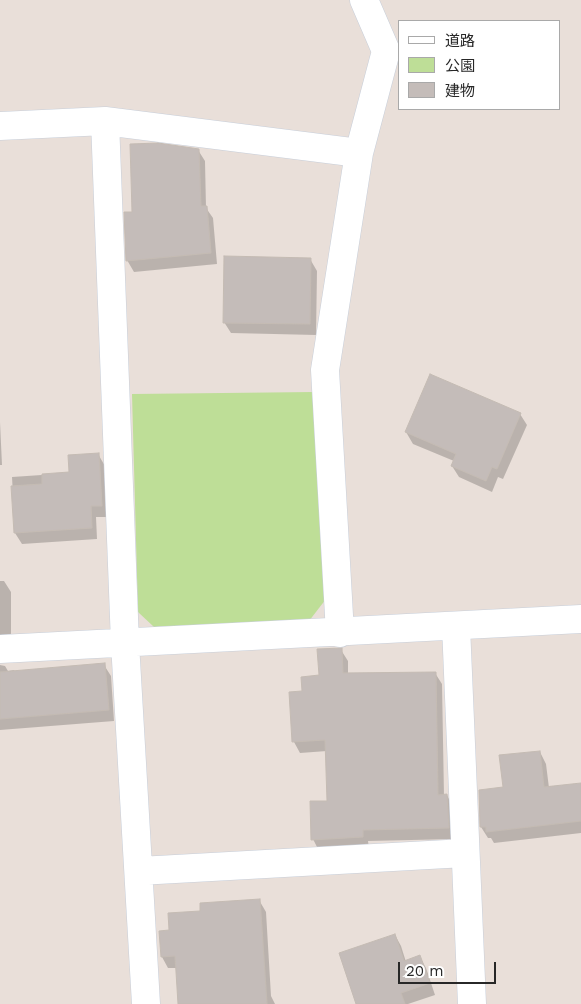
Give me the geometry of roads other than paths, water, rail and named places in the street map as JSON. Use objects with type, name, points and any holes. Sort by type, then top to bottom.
[{"type":"street","points":[[340,633],[325,370],[359,153],[386,51],[364,0]]},
{"type":"street","points":[[0,126],[105,121],[359,153]]},
{"type":"street","points":[[105,121],[125,643],[146,1004]]},
{"type":"street","points":[[0,649],[340,633],[581,619]]},
{"type":"street","points":[[456,626],[472,1004]]},
{"type":"street","points":[[139,871],[466,852]]}]
